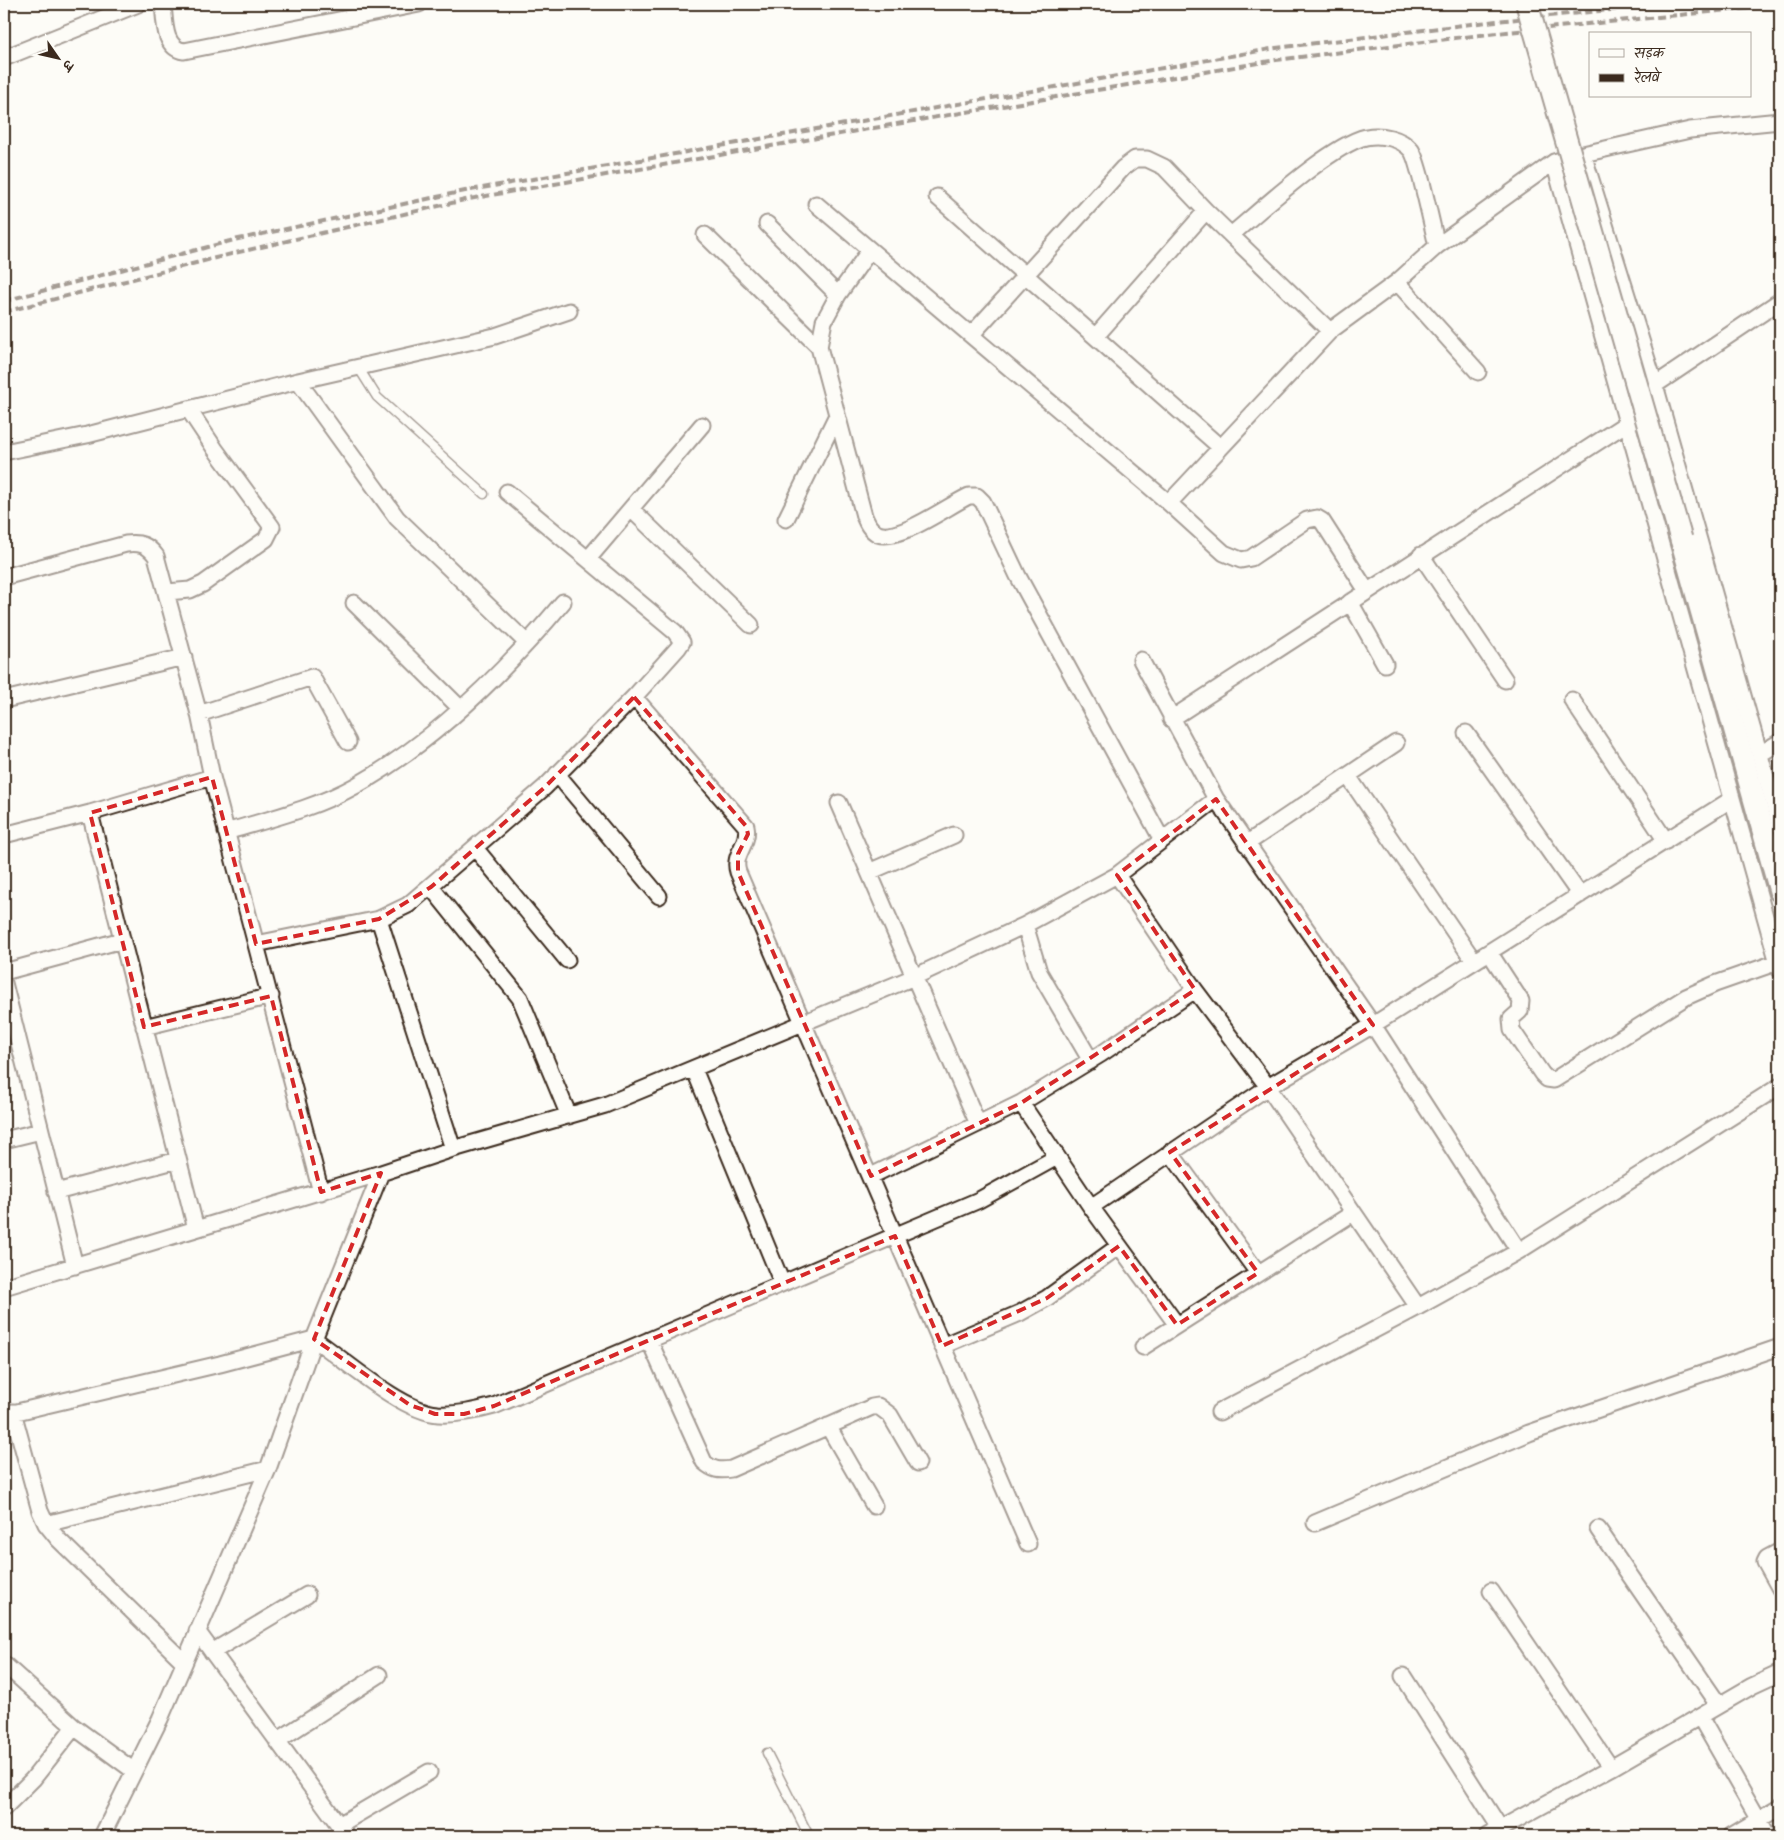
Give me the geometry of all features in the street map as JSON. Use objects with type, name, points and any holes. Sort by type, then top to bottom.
[{"type":"main road","points":[[1527,4],[1682,539],[1780,891]]},
{"type":"street","points":[[4,58],[138,4]]},
{"type":"street","points":[[162,4],[170,44],[176,50],[184,51],[419,4]]},
{"type":"street","points":[[1169,503],[1330,331],[1396,282],[1437,246],[1554,162],[1690,130],[1780,121]]},
{"type":"street","points":[[1231,235],[1343,146],[1366,137],[1385,137],[1399,140],[1412,151],[1437,246]]},
{"type":"street","points":[[1583,154],[1655,385],[1780,826]]},
{"type":"street","points":[[972,334],[1123,168],[1135,159],[1148,159],[1164,167],[1206,211],[1330,331]]},
{"type":"street","points":[[1488,952],[1521,1001],[1520,1011],[1511,1020],[1512,1030],[1547,1080],[1554,1080],[1686,997],[1715,984],[1779,966],[1554,162]]},
{"type":"street","points":[[937,197],[1220,447]]},
{"type":"street","points":[[816,204],[972,334],[1169,503],[1224,553],[1241,560],[1251,558],[1307,520],[1317,518],[1322,521],[1367,591]]},
{"type":"street","points":[[1096,336],[1206,211]]},
{"type":"street","points":[[767,224],[838,295]]},
{"type":"street","points":[[705,235],[818,348]]},
{"type":"street","points":[[870,250],[838,295],[824,321],[818,348],[868,527],[878,534],[889,535],[909,528],[969,496],[977,496],[983,502],[1018,576],[1162,840]]},
{"type":"street","points":[[1396,282],[1478,372]]},
{"type":"street","points":[[1655,385],[1778,306]]},
{"type":"street","points":[[4,452],[87,435],[298,381],[495,336],[569,311]]},
{"type":"street","points":[[298,381],[397,518],[527,643]]},
{"type":"street","points":[[167,592],[190,590],[203,584],[266,539],[272,527],[214,449],[189,410]]},
{"type":"street","points":[[786,520],[837,415]]},
{"type":"street","points":[[1171,719],[1628,423],[1663,416]]},
{"type":"street","points":[[588,559],[702,425]]},
{"type":"street","points":[[256,944],[380,920],[408,905],[431,887],[557,774],[634,696],[682,642],[680,637],[507,492]]},
{"type":"street","points":[[631,509],[751,625]]},
{"type":"street","points":[[4,577],[126,544],[138,543],[150,547],[156,556],[200,714],[212,777],[321,1192]]},
{"type":"street","points":[[1422,555],[1505,680]]},
{"type":"street","points":[[354,602],[460,708]]},
{"type":"street","points":[[226,832],[303,810],[357,785],[407,752],[460,708],[527,643],[563,602]]},
{"type":"street","points":[[1350,602],[1385,664]]},
{"type":"street","points":[[4,700],[184,657]]},
{"type":"street","points":[[1141,660],[1171,719],[1216,799],[1372,1025],[1519,1251]]},
{"type":"street","points":[[200,714],[312,677],[348,742]]},
{"type":"street","points":[[634,696],[746,826],[748,834],[746,842],[738,854],[736,864],[802,1023],[1028,1544]]},
{"type":"street","points":[[1572,700],[1666,841]]},
{"type":"street","points":[[1466,733],[1580,895]]},
{"type":"street","points":[[1760,754],[1780,742]]},
{"type":"street","points":[[1246,844],[1396,744]]},
{"type":"street","points":[[557,774],[659,896]]},
{"type":"street","points":[[1348,776],[1474,961]]},
{"type":"street","points":[[4,835],[90,813],[212,777]]},
{"type":"street","points":[[4,1287],[321,1192],[453,1149],[605,1105],[914,977],[1025,926],[1116,874],[1216,799]]},
{"type":"street","points":[[1091,1207],[1268,1087],[1372,1025],[1732,799]]},
{"type":"street","points":[[839,803],[978,1124]]},
{"type":"street","points":[[90,813],[196,1229]]},
{"type":"street","points":[[869,872],[954,835]]},
{"type":"street","points":[[474,848],[567,960]]},
{"type":"street","points":[[1116,874],[1195,990],[1268,1087],[1418,1307]]},
{"type":"street","points":[[431,887],[520,998],[569,1116]]},
{"type":"street","points":[[380,920],[453,1149]]},
{"type":"street","points":[[1025,926],[1043,979],[1091,1061]]},
{"type":"street","points":[[4,972],[122,940]]},
{"type":"street","points":[[4,983],[75,1266]]},
{"type":"street","points":[[870,1176],[1021,1103],[1091,1061],[1195,990]]},
{"type":"street","points":[[144,1027],[271,996]]},
{"type":"street","points":[[694,1069],[782,1283]]},
{"type":"street","points":[[1219,1412],[1418,1307],[1519,1251],[1780,1086]]},
{"type":"street","points":[[1021,1103],[1091,1207],[1177,1324]]},
{"type":"street","points":[[4,1140],[41,1131]]},
{"type":"street","points":[[1170,1152],[1258,1273]]},
{"type":"street","points":[[184,1662],[59,1540],[46,1524],[40,1512],[8,1414],[220,1364],[314,1339],[410,1405],[436,1414],[464,1414],[494,1406],[979,1200],[1057,1157]]},
{"type":"street","points":[[56,1192],[178,1160]]},
{"type":"street","points":[[102,1836],[160,1719],[268,1469],[314,1339],[381,1173]]},
{"type":"street","points":[[1143,1347],[1353,1213]]},
{"type":"street","points":[[942,1346],[1020,1313],[1048,1298],[1119,1246]]},
{"type":"street","points":[[649,1340],[704,1462],[710,1468],[720,1471],[731,1469],[878,1406],[890,1415],[918,1463]]},
{"type":"street","points":[[1315,1523],[1529,1433],[1780,1347]]},
{"type":"street","points":[[828,1426],[874,1506]]},
{"type":"street","points":[[46,1524],[268,1469]]},
{"type":"street","points":[[1598,1529],[1719,1705]]},
{"type":"street","points":[[1780,1551],[1771,1555],[1764,1562],[1780,1589]]},
{"type":"street","points":[[1491,1592],[1611,1768]]},
{"type":"street","points":[[212,1652],[307,1596]]},
{"type":"street","points":[[197,1631],[343,1831],[429,1772]]},
{"type":"street","points":[[4,1664],[74,1727],[134,1771]]},
{"type":"street","points":[[1487,1836],[1611,1768],[1719,1705],[1780,1673]]},
{"type":"street","points":[[277,1740],[379,1675]]},
{"type":"street","points":[[1403,1676],[1500,1828]]},
{"type":"street","points":[[1700,1716],[1768,1836]]},
{"type":"street","points":[[4,1808],[33,1779],[74,1727]]},
{"type":"street","points":[[1732,1836],[1780,1807]]},
{"type":"lane","points":[[358,368],[377,397],[484,494]]},
{"type":"lane","points":[[767,1753],[809,1836]]},
{"type":"highlighted area","points":[[634,697],[746,826],[748,834],[738,854],[738,872],[871,1176],[1021,1103],[1195,990],[1117,875],[1216,799],[1373,1025],[1170,1152],[1258,1273],[1177,1325],[1119,1246],[1047,1298],[942,1346],[895,1236],[494,1406],[464,1414],[435,1414],[410,1405],[314,1339],[381,1173],[321,1192],[271,996],[144,1027],[90,813],[212,777],[256,944],[379,919],[431,887],[545,787]]},
{"type":"railway","points":[[4,301],[234,240],[465,191],[1276,48],[1496,21],[1673,4]]},
{"type":"railway","points":[[4,312],[235,253],[469,199],[931,118],[1276,60],[1497,33],[1780,5]]}]
